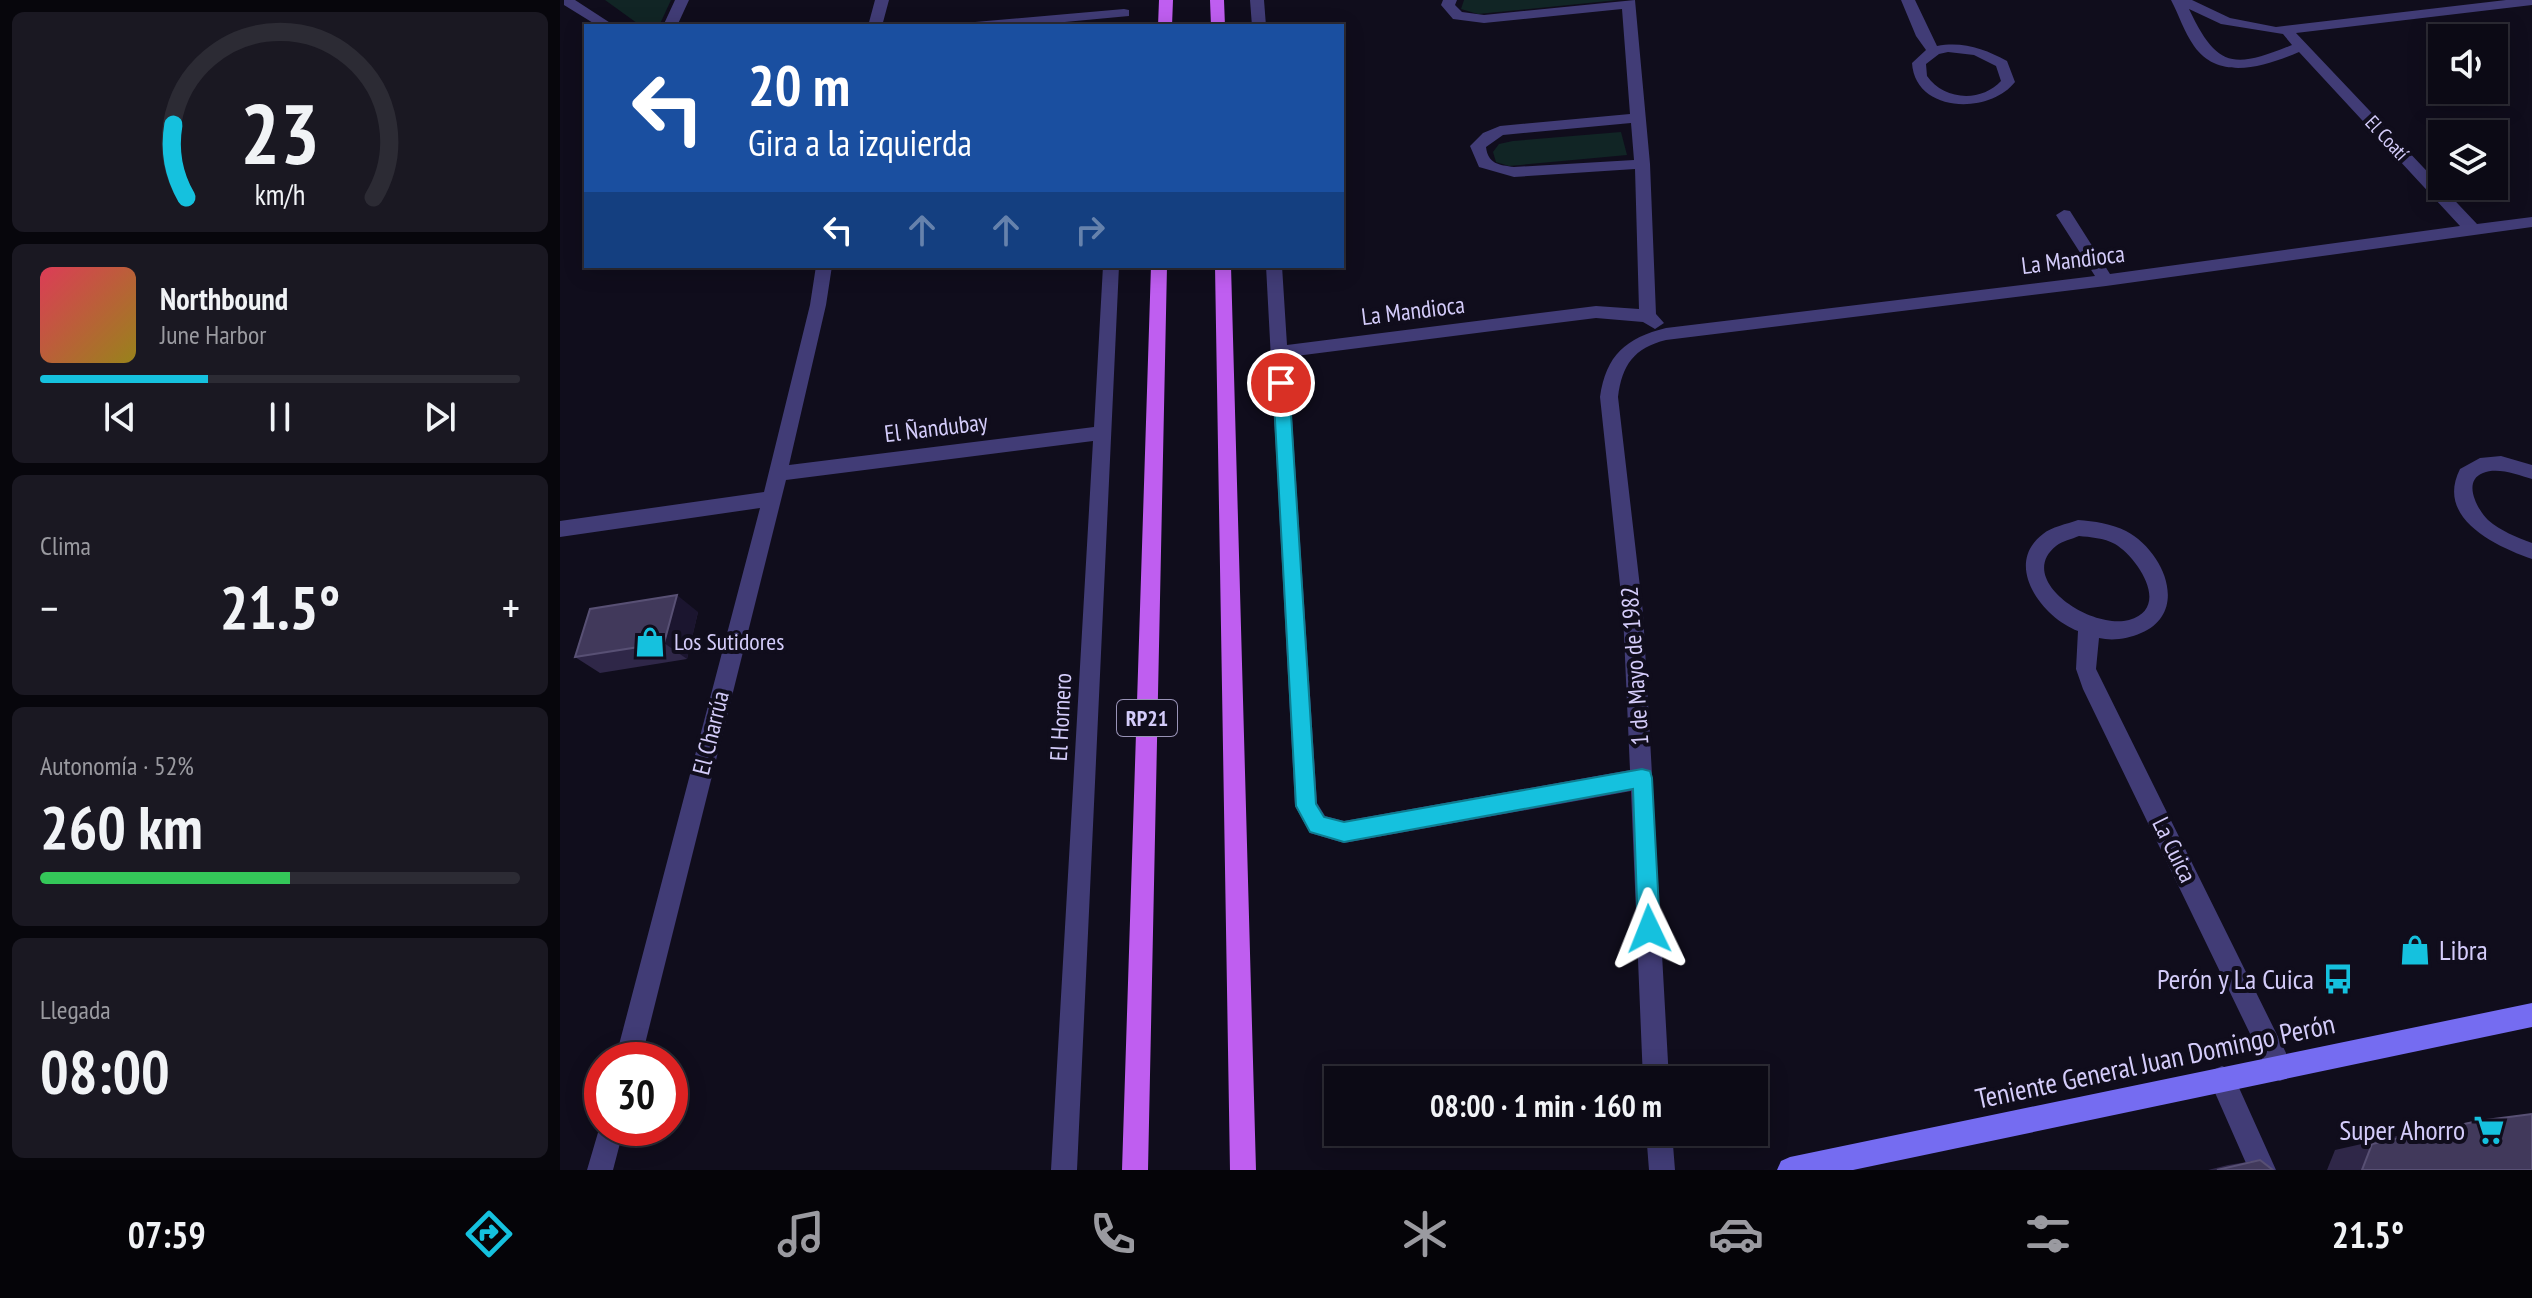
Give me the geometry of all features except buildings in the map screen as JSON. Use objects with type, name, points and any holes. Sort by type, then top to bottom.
[{"type":"main road","points":[[1165,24],[1166,0]]},
{"type":"main road","points":[[1217,0],[1218,24]]},
{"type":"main road","name":"RP21","points":[[1135,1170],[1159,268]]},
{"type":"main road","points":[[1223,268],[1243,1170]]},
{"type":"main road","name":"Teniente General Juan Domingo Perón","points":[[1790,1170],[2532,1015]]},
{"type":"street","points":[[671,24],[682,0]]},
{"type":"street","points":[[876,24],[882,0]]},
{"type":"street","points":[[1257,0],[1259,24]]},
{"type":"street","points":[[1450,0],[1448,5],[1458,16],[1484,19],[1629,2],[1642,164],[1648,316],[1666,334]]},
{"type":"street","points":[[1908,0],[1923,36],[1934,51]]},
{"type":"street","points":[[2180,0],[2226,21],[2266,31],[2532,1]]},
{"type":"street","points":[[2180,0],[2202,47],[2221,59],[2249,64],[2263,62],[2301,46]]},
{"type":"street","points":[[567,3],[604,24]]},
{"type":"street","points":[[998,24],[1124,13]]},
{"type":"street","name":"El Coatí","points":[[2287,31],[2473,230]]},
{"type":"street","points":[[1963,48],[1977,51],[2002,64],[2008,82],[2004,91],[1982,100],[1953,99],[1939,94],[1921,79],[1918,70],[1919,63],[1934,51],[1963,48]]},
{"type":"street","points":[[1637,118],[1500,131],[1488,136],[1478,146],[1479,156],[1486,166],[1494,170],[1514,172],[1642,164]]},
{"type":"street","points":[[2064,215],[2106,280]]},
{"type":"street","name":"La Mandioca","points":[[1623,353],[1645,340],[1666,334],[2106,280],[2532,222]]},
{"type":"street","name":"El Charrúa","points":[[633,1042],[778,474],[818,305],[824,268]]},
{"type":"street","name":"El Hornero","points":[[1064,1170],[1111,268]]},
{"type":"street","points":[[1274,268],[1306,806],[1318,825],[1344,832],[1642,778]]},
{"type":"street","name":"La Mandioca","points":[[1279,352],[1596,312],[1648,316]]},
{"type":"street","name":"1 de Mayo de 1982","points":[[1623,353],[1611,372],[1609,397],[1633,613],[1655,1066]]},
{"type":"street","name":"El Ñandubay","points":[[778,474],[1101,433]]},
{"type":"street","points":[[2532,472],[2501,464],[2484,465],[2470,471],[2462,481],[2461,494],[2467,510],[2480,525],[2497,538],[2532,551]]},
{"type":"street","points":[[560,529],[771,499]]},
{"type":"street","points":[[2088,529],[2119,537],[2150,563],[2158,579],[2160,595],[2156,610],[2145,622],[2129,629],[2110,631],[2089,627],[2068,618],[2051,604],[2039,587],[2034,570],[2036,553],[2045,540],[2060,532],[2088,529]]},
{"type":"street","name":"La Cuica","points":[[2089,627],[2086,669],[2094,689],[2280,1068]]},
{"type":"street","points":[[2222,1079],[2263,1170]]},
{"type":"street","points":[[600,1170],[606,1146]]},
{"type":"street","points":[[1660,1146],[1662,1170]]},
{"type":"green space","points":[[605,0],[671,0],[660,24],[638,24]]},
{"type":"green space","points":[[1464,0],[1618,0],[1478,14],[1461,9]]},
{"type":"green space","points":[[1621,132],[1627,155],[1509,166],[1496,162],[1493,152],[1499,144],[1513,141]]},
{"type":"place","name":"Los Sutidores","points":[[650,642]]},
{"type":"place","name":"Libra","points":[[2415,950]]},
{"type":"place","name":"Perón y La Cuica","points":[[2338,979]]},
{"type":"place","name":"Super Ahorro","points":[[2489,1130]]},
{"type":"route","points":[[1281,383],[1306,806],[1318,825],[1344,832],[1642,778],[1649,929]]}]
